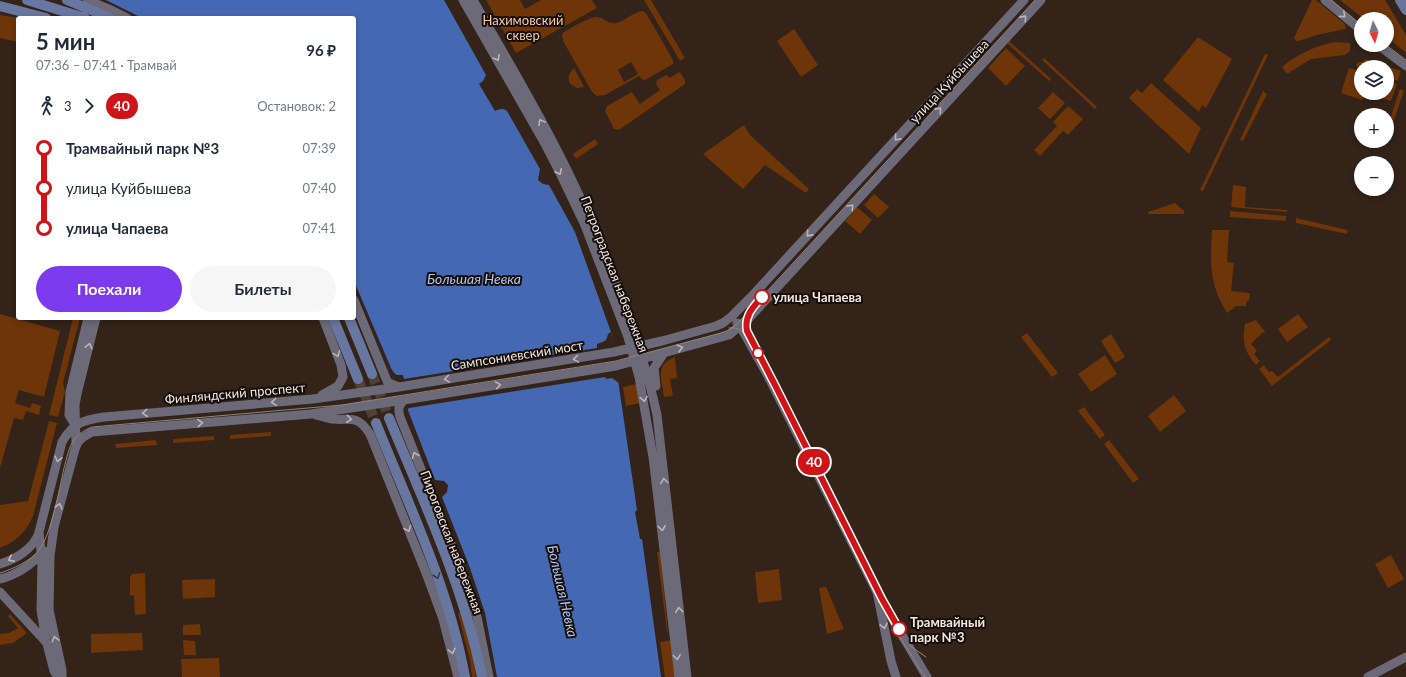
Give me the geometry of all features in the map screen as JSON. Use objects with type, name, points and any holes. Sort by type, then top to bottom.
[{"type":"main road","points":[[28,0],[79,16]]},
{"type":"main road","points":[[66,0],[105,16]]},
{"type":"main road","points":[[87,0],[123,16]]},
{"type":"main road","name":"Петроградская набережная","points":[[463,0],[544,142],[560,173],[584,223],[628,337],[635,348]]},
{"type":"main road","name":"Петроградская набережная","points":[[473,0],[567,170],[596,234],[628,316],[635,348],[653,394],[657,415],[687,677]]},
{"type":"main road","name":"улица Куйбышева","points":[[635,348],[716,326],[732,316],[808,236],[1024,0]]},
{"type":"main road","name":"улица Куйбышева","points":[[639,360],[724,336],[740,327],[1040,0]]},
{"type":"main road","points":[[1325,0],[1354,24]]},
{"type":"main road","points":[[1400,0],[1406,10]]},
{"type":"main road","points":[[0,6],[38,16]]},
{"type":"main road","points":[[1387,52],[1406,66]]},
{"type":"main road","points":[[356,305],[387,381],[399,387]]},
{"type":"main road","points":[[732,316],[768,374],[876,592],[927,677]]},
{"type":"main road","points":[[88,320],[70,392],[69,416],[75,425],[94,432]]},
{"type":"main road","points":[[62,677],[62,670],[49,616],[51,544],[54,527],[76,445],[75,405],[96,320]]},
{"type":"main road","points":[[313,399],[338,386],[343,377],[341,365],[324,320]]},
{"type":"main road","points":[[334,320],[358,379]]},
{"type":"main road","points":[[350,320],[372,374]]},
{"type":"main road","name":"Сампсониевский мост","points":[[399,387],[635,348]]},
{"type":"main road","points":[[653,394],[656,389],[654,368],[664,353]]},
{"type":"main road","name":"Петроградская набережная","points":[[639,360],[639,377],[653,457],[679,677]]},
{"type":"main road","name":"Сампсониевский мост","points":[[404,400],[616,366],[639,360]]},
{"type":"main road","name":"Финляндский проспект","points":[[75,425],[87,420],[104,417],[313,399],[399,387]]},
{"type":"main road","points":[[404,400],[399,405],[398,409],[400,417],[462,571],[477,617],[489,677]]},
{"type":"main road","name":"Финляндский проспект","points":[[76,445],[84,437],[94,432],[311,414],[404,400]]},
{"type":"main road","points":[[311,414],[332,419],[351,418],[359,421],[365,426],[370,434],[443,619],[458,677]]},
{"type":"main road","name":"Пироговская набережная","points":[[389,418],[449,564],[466,610],[482,677]]},
{"type":"main road","name":"Пироговская набережная","points":[[376,423],[437,576],[455,628],[465,677]]},
{"type":"main road","points":[[0,564],[8,562],[28,550],[33,544],[39,532],[62,442],[65,436],[75,425]]},
{"type":"main road","points":[[39,532],[41,554],[41,610],[54,671],[58,677]]},
{"type":"main road","points":[[0,579],[25,567],[51,544]]},
{"type":"main road","points":[[28,550],[41,554],[50,564]]},
{"type":"main road","points":[[0,592],[48,645]]},
{"type":"main road","points":[[876,592],[891,661],[896,677]]},
{"type":"main road","points":[[1368,677],[1406,657]]},
{"type":"green space","name":"Нахимовский сквер","points":[[486,0],[520,0],[525,9],[541,0],[592,0],[597,8],[516,53]]},
{"type":"green space","points":[[644,0],[651,0],[685,58],[680,61]]},
{"type":"green space","points":[[1312,0],[1316,0],[1345,24],[1346,28],[1296,41],[1294,38]]},
{"type":"green space","points":[[1340,0],[1385,0],[1392,12],[1355,12]]},
{"type":"green space","points":[[643,11],[646,13],[673,60],[673,64],[645,80],[639,76],[605,95],[597,96],[592,92],[563,41],[563,33],[594,17],[611,23],[617,23]],"holes":[[[631,62],[638,74],[624,82],[618,70]]]},
{"type":"green space","points":[[0,15],[16,18],[16,42],[0,38]]},
{"type":"green space","points":[[1394,15],[1406,35],[1406,53],[1394,43]]},
{"type":"green space","points":[[794,29],[818,65],[801,77],[777,41]]},
{"type":"green space","points":[[1198,37],[1232,59],[1206,108],[1202,105],[1199,112],[1163,80]]},
{"type":"green space","points":[[1009,41],[1051,79],[1049,81],[1007,43]]},
{"type":"green space","points":[[1335,42],[1350,43],[1350,51],[1345,55],[1311,59],[1287,74],[1282,67],[1307,51]]},
{"type":"green space","points":[[1006,48],[1025,66],[1006,86],[988,68]]},
{"type":"green space","points":[[1265,54],[1268,55],[1203,191],[1200,190]]},
{"type":"green space","points":[[1044,58],[1097,107],[1095,109],[1042,60]]},
{"type":"green space","points":[[574,68],[584,87],[577,88],[570,84],[569,76]]},
{"type":"green space","points":[[1349,68],[1354,70],[1354,97],[1341,93]]},
{"type":"green space","points":[[1394,69],[1401,71],[1398,81],[1394,80]]},
{"type":"green space","points":[[680,72],[685,80],[685,84],[619,130],[614,129],[605,111],[607,106],[632,92],[640,104],[660,90],[656,84],[657,80],[667,75],[669,78]]},
{"type":"green space","points":[[1151,83],[1201,128],[1189,154],[1129,98],[1137,89],[1142,93]]},
{"type":"green space","points":[[1394,83],[1397,84],[1394,92]]},
{"type":"green space","points":[[1400,89],[1404,91],[1394,120],[1394,108]]},
{"type":"green space","points":[[1263,91],[1267,94],[1243,141],[1240,140]]},
{"type":"green space","points":[[1053,92],[1065,103],[1050,119],[1038,108]]},
{"type":"green space","points":[[1068,106],[1083,119],[1068,135],[1063,131],[1040,156],[1034,150],[1057,126],[1053,122]]},
{"type":"green space","points":[[744,125],[750,135],[809,189],[806,193],[765,165],[743,189],[703,154]]},
{"type":"green space","points":[[595,139],[598,144],[576,159],[573,154]]},
{"type":"green space","points":[[1233,185],[1246,187],[1245,207],[1287,210],[1287,212],[1231,207]]},
{"type":"green space","points":[[874,194],[889,207],[878,218],[864,205]]},
{"type":"green space","points":[[1175,203],[1184,211],[1184,214],[1148,214],[1148,212]]},
{"type":"green space","points":[[857,207],[872,220],[860,234],[845,221]]},
{"type":"green space","points":[[1230,211],[1286,216],[1286,221],[1230,217]]},
{"type":"green space","points":[[1296,218],[1348,230],[1347,234],[1296,223]]},
{"type":"green space","points":[[1212,230],[1229,230],[1227,262],[1234,263],[1231,291],[1250,293],[1249,301],[1247,301],[1246,306],[1236,306],[1227,313],[1217,292],[1212,273]]},
{"type":"green space","points":[[0,314],[16,319],[16,320],[21,320],[60,331],[44,397],[19,390],[15,403],[30,408],[32,403],[41,406],[39,415],[26,411],[23,420],[14,418],[0,468]]},
{"type":"green space","points":[[1298,314],[1308,327],[1287,342],[1278,329]]},
{"type":"green space","points":[[73,320],[79,320],[63,383],[65,392],[58,417],[49,415]]},
{"type":"green space","points":[[1256,320],[1266,333],[1263,332],[1251,344],[1257,351],[1254,354],[1260,361],[1256,365],[1246,351],[1244,336],[1245,324]]},
{"type":"green space","points":[[1027,333],[1058,373],[1052,377],[1021,337]]},
{"type":"green space","points":[[1111,334],[1125,357],[1115,363],[1101,341]]},
{"type":"green space","points":[[1329,337],[1331,340],[1272,386],[1259,369],[1264,365],[1269,372],[1272,371],[1278,377]]},
{"type":"green space","points":[[1105,355],[1117,374],[1091,392],[1078,374]]},
{"type":"green space","points":[[675,357],[677,378],[670,379],[673,396],[664,397],[661,379],[662,368],[668,360]]},
{"type":"green space","points":[[636,384],[640,403],[626,406],[623,387]]},
{"type":"green space","points":[[1174,395],[1186,411],[1160,432],[1148,416]]},
{"type":"green space","points":[[1084,407],[1105,435],[1100,439],[1078,411]]},
{"type":"green space","points":[[49,421],[57,423],[33,516],[20,536],[11,543],[0,548],[0,505],[28,501]]},
{"type":"green space","points":[[271,432],[271,436],[230,439],[230,435]]},
{"type":"green space","points":[[214,436],[214,440],[173,443],[173,439]]},
{"type":"green space","points":[[156,440],[157,445],[116,448],[115,444]]},
{"type":"green space","points":[[1109,440],[1139,479],[1133,483],[1104,444]]},
{"type":"green space","points":[[657,552],[660,552],[668,632],[667,631]]},
{"type":"green space","points":[[1391,555],[1404,579],[1388,588],[1375,564]]},
{"type":"green space","points":[[779,569],[782,600],[758,603],[755,572]]},
{"type":"green space","points":[[145,573],[146,614],[135,615],[134,596],[130,595],[130,577],[132,574]]},
{"type":"green space","points":[[215,579],[215,597],[183,599],[182,580]]},
{"type":"green space","points":[[826,587],[844,629],[827,634],[819,588]]},
{"type":"green space","points":[[461,612],[474,662],[476,677],[472,677],[470,661],[458,613]]},
{"type":"green space","points":[[10,614],[27,633],[13,643],[0,645],[0,634],[9,633],[18,628],[8,616]]},
{"type":"green space","points":[[200,624],[201,635],[183,635],[183,625]]},
{"type":"green space","points":[[142,633],[143,650],[91,653],[91,634]]},
{"type":"green space","points":[[183,640],[195,641],[196,655],[184,655]]},
{"type":"green space","points":[[672,640],[676,677],[665,677],[660,642]]},
{"type":"green space","points":[[219,658],[220,677],[182,677],[181,659]]},
{"type":"water","name":"Большая Невка","points":[[106,0],[444,0],[486,75],[483,81],[479,84],[495,111],[504,109],[507,111],[540,169],[538,180],[543,184],[549,185],[575,232],[611,332],[637,510],[635,512],[640,539],[642,539],[661,677],[497,677],[485,613],[470,568],[442,497],[447,492],[448,485],[444,481],[435,480],[399,387],[388,370],[391,368],[356,286],[356,16],[138,16]]},
{"type":"pier","points":[[611,332],[619,383],[612,378],[606,379],[605,377],[409,408],[407,410],[399,387],[388,370],[391,368],[397,375],[403,375],[404,379],[597,348],[597,344],[605,341],[608,334]]},
{"type":"tunnel","points":[[372,374],[389,418]]},
{"type":"tunnel","points":[[358,379],[376,423]]},
{"type":"tram line","points":[[0,573],[21,564],[31,558],[39,550],[48,533],[70,446],[78,435],[92,427],[342,405],[616,361],[729,330],[737,324],[1035,0]]},
{"type":"tram line","points":[[1331,0],[1354,19]]},
{"type":"tram line","points":[[1394,51],[1406,60]]},
{"type":"tram line","name":"40","points":[[762,297],[751,310],[746,320],[746,327],[750,339],[769,373],[882,599],[899,629]]},
{"type":"tram line","points":[[729,328],[741,330],[750,339]]},
{"type":"tram line","points":[[744,335],[766,375],[896,631],[925,677]]},
{"type":"tram line","points":[[909,645],[926,657]]},
{"type":"place","name":"улица Чапаева","points":[[762,297]]},
{"type":"place","name":"Трамвайный парк №3","points":[[899,629]]}]
